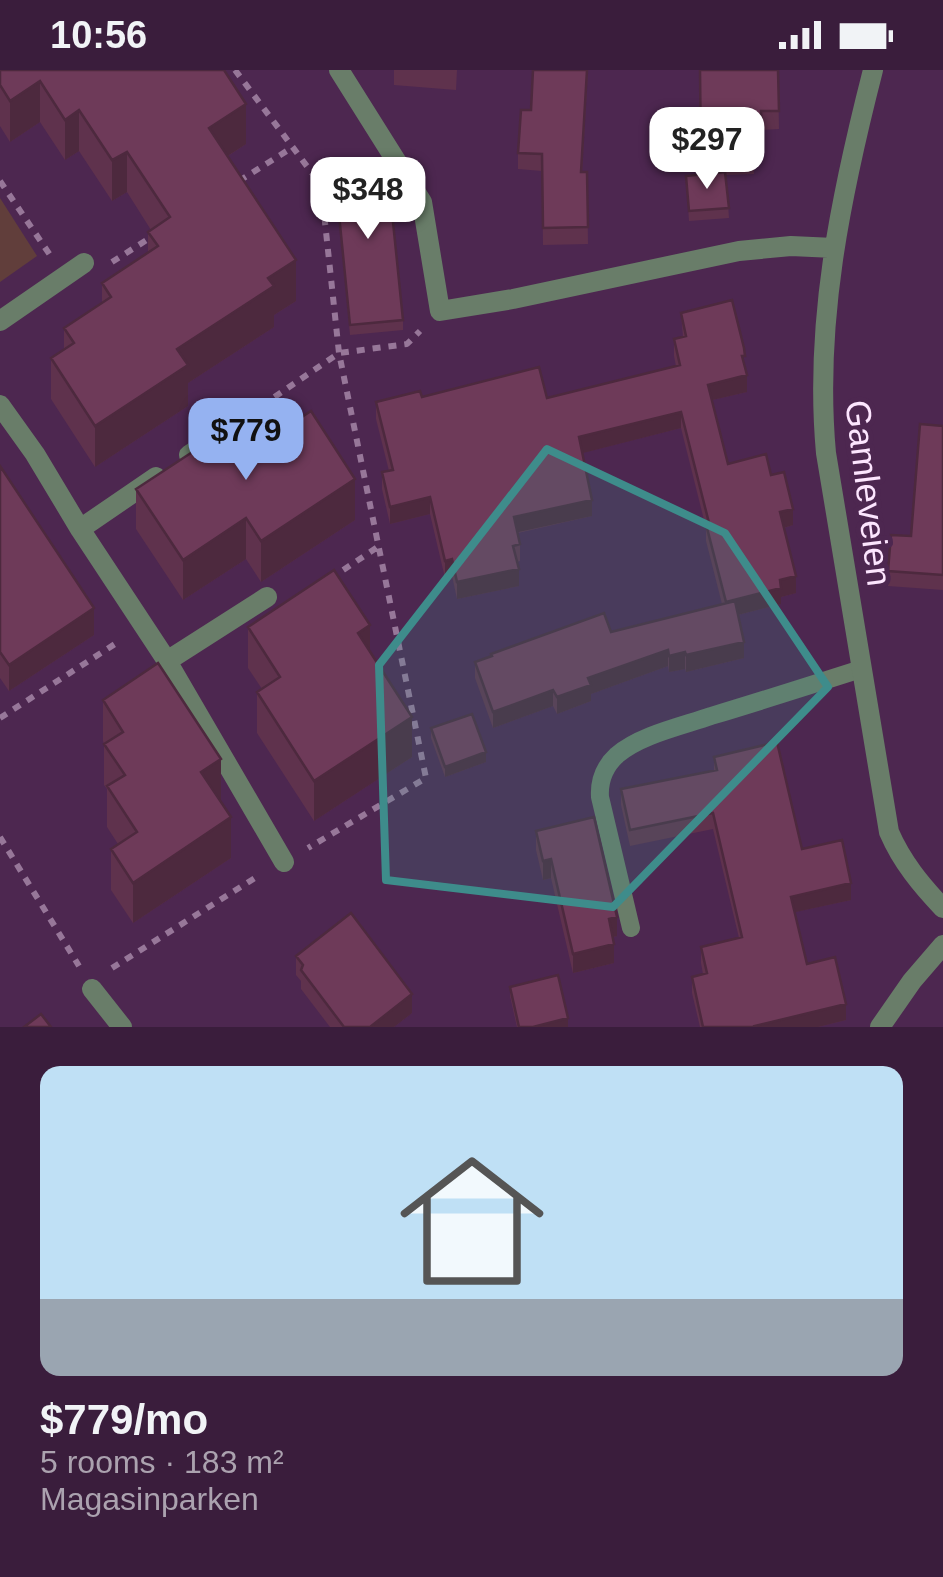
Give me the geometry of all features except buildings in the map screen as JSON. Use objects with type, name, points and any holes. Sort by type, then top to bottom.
[{"type":"street","points":[[338,70],[422,202],[440,311],[739,252],[790,246],[834,248]]},
{"type":"street","name":"Gamleveien","points":[[873,70],[834,248],[824,337],[826,453],[889,832],[897,852],[916,879],[943,908]]},
{"type":"street","points":[[0,320],[84,263]]},
{"type":"street","points":[[0,405],[168,661],[284,862]]},
{"type":"street","points":[[80,529],[226,430]]},
{"type":"street","points":[[168,661],[267,597]]},
{"type":"street","points":[[880,1027],[943,945]]},
{"type":"street","points":[[90,986],[122,1027]]},
{"type":"lane","points":[[631,928],[600,797],[607,766],[628,747],[670,730],[861,668]]},
{"type":"path","points":[[0,837],[90,986],[284,862],[426,778],[340,353],[321,185],[235,70]]},
{"type":"path","points":[[229,187],[293,147]]},
{"type":"path","points":[[0,181],[65,276]]},
{"type":"path","points":[[84,263],[102,268],[166,228]]},
{"type":"path","points":[[226,430],[340,353],[407,344],[440,311]]},
{"type":"path","points":[[322,584],[379,546]]},
{"type":"path","points":[[0,718],[144,625]]},
{"type":"highlighted area","points":[[547,449],[725,533],[828,687],[613,907],[386,880],[379,665]]},
{"type":"shaded area","points":[[0,198],[37,256],[0,282]]}]
